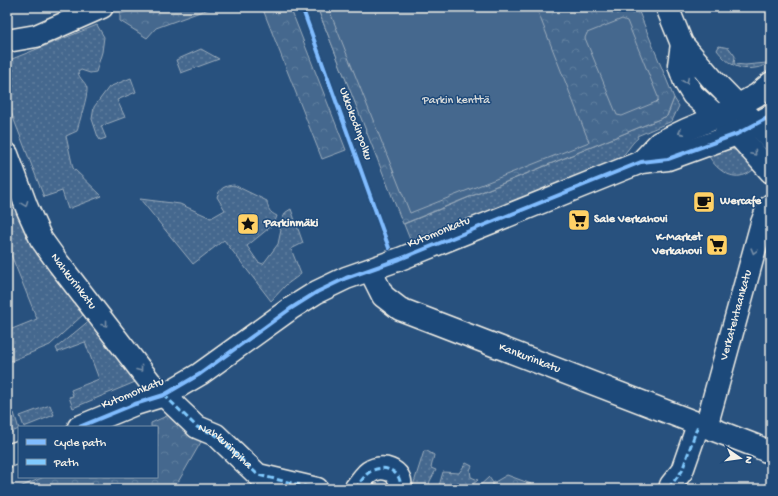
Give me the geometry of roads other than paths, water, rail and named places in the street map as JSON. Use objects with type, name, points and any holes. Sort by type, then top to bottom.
[{"type":"street","points":[[7,41],[36,36],[102,7]]},
{"type":"street","points":[[667,7],[682,44],[713,80],[738,105],[764,120],[771,139]]},
{"type":"street","points":[[682,44],[679,65],[685,82],[693,95],[737,134],[771,172]]},
{"type":"street","points":[[738,105],[757,95],[771,83]]},
{"type":"street","name":"Kutomonkatu","points":[[641,162],[659,143],[717,117],[738,105]]},
{"type":"street","name":"Kutomonkatu","points":[[81,426],[135,404],[164,395],[200,374],[290,309],[317,292],[346,278],[370,270],[641,162],[668,159],[737,134],[764,120]]},
{"type":"street","name":"Nahkurinkatu","points":[[7,154],[27,208],[41,239],[63,270],[150,382],[164,395]]},
{"type":"street","name":"Verkatehtaankatu","points":[[670,489],[671,485],[682,471],[702,426],[762,223],[767,210],[771,205]]},
{"type":"street","name":"Kankurinkatu","points":[[370,270],[383,296],[400,309],[607,388],[771,453]]},
{"type":"street","name":"Nahkurinpiha","points":[[164,395],[197,427],[216,435],[258,475],[317,489]]},
{"type":"street","points":[[7,456],[18,452]]},
{"type":"street","points":[[355,489],[368,473],[384,468],[390,469],[399,476],[401,481],[400,489]]},
{"type":"place","name":"Wercafe","points":[[704,202]]},
{"type":"place","name":"Sale Verkahovi","points":[[579,220]]},
{"type":"place","name":"Parkinmäki","points":[[248,224]]},
{"type":"place","name":"K-Market Verkahovi","points":[[717,245]]},
{"type":"park label","name":"Parkin kenttä","points":[[456,101]]}]
